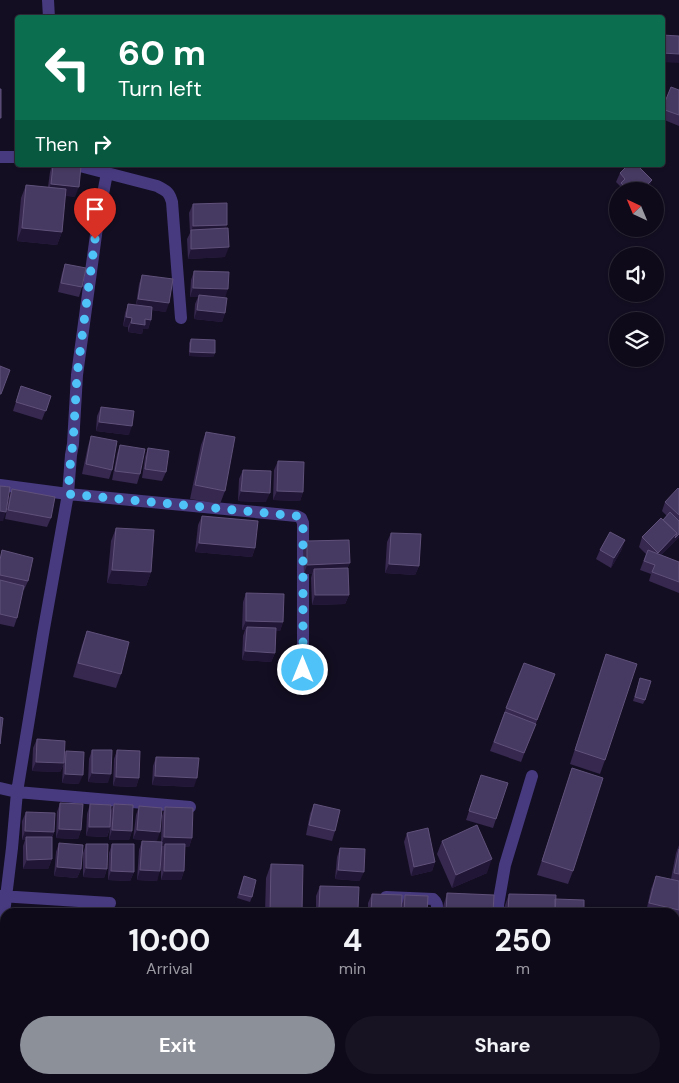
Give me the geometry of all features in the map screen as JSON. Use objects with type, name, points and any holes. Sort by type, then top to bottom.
[{"type":"street","points":[[48,0],[48,15]]},
{"type":"street","points":[[0,157],[15,157]]},
{"type":"street","points":[[84,167],[157,186],[170,194],[181,318]]},
{"type":"street","points":[[106,173],[77,375],[68,494],[17,792],[12,848],[3,896],[110,903]]},
{"type":"street","points":[[0,485],[68,494],[297,516],[301,518],[303,523],[303,670]]},
{"type":"street","points":[[498,908],[504,865],[532,776]]},
{"type":"street","points":[[0,788],[17,792],[190,806]]},
{"type":"street","points":[[378,897],[433,899],[436,902],[437,908]]},
{"type":"building","points":[[665,35],[679,36],[679,54],[665,53]]},
{"type":"building","points":[[671,87],[679,90],[679,115],[665,110],[665,102]]},
{"type":"building","points":[[1,89],[1,118],[0,118]]},
{"type":"building","points":[[53,167],[81,167],[79,187],[51,184]]},
{"type":"building","points":[[626,167],[639,167],[652,180],[650,182],[622,182],[625,179],[620,173]]},
{"type":"building","points":[[26,185],[66,189],[62,232],[22,228]]},
{"type":"building","points":[[227,203],[227,225],[193,226],[193,204]]},
{"type":"building","points":[[228,228],[229,247],[191,249],[191,230]]},
{"type":"building","points":[[65,264],[86,268],[82,287],[61,283]]},
{"type":"building","points":[[194,271],[229,272],[228,289],[193,288]]},
{"type":"building","points":[[142,275],[173,279],[169,303],[138,299]]},
{"type":"building","points":[[199,295],[227,298],[225,313],[197,310]]},
{"type":"building","points":[[128,304],[152,307],[151,320],[145,319],[145,325],[131,323],[132,318],[126,317]]},
{"type":"building","points":[[191,339],[215,340],[215,353],[190,352]]},
{"type":"building","points":[[0,366],[10,370],[1,394],[0,394]]},
{"type":"building","points":[[21,386],[51,396],[46,411],[16,402]]},
{"type":"building","points":[[101,407],[134,411],[132,426],[99,422]]},
{"type":"building","points":[[206,432],[235,437],[225,491],[195,485]]},
{"type":"building","points":[[91,436],[117,441],[112,470],[86,464]]},
{"type":"building","points":[[120,445],[145,449],[140,474],[115,471]]},
{"type":"building","points":[[148,448],[169,451],[166,472],[145,469]]},
{"type":"building","points":[[278,461],[304,462],[303,492],[277,491]]},
{"type":"building","points":[[243,470],[271,471],[270,493],[241,491]]},
{"type":"building","points":[[0,486],[10,487],[6,512],[0,511]]},
{"type":"building","points":[[12,489],[55,497],[51,518],[8,510]]},
{"type":"building","points":[[679,489],[679,515],[665,502]]},
{"type":"building","points":[[670,512],[679,521],[679,534],[675,538],[677,533],[663,520]]},
{"type":"building","points":[[202,516],[258,521],[255,548],[199,543]]},
{"type":"building","points":[[661,518],[677,533],[658,553],[642,537]]},
{"type":"building","points":[[116,528],[154,530],[151,572],[112,570]]},
{"type":"building","points":[[610,532],[625,540],[614,558],[600,550]]},
{"type":"building","points":[[391,533],[421,534],[419,566],[389,564]]},
{"type":"building","points":[[349,540],[350,563],[307,565],[307,541]]},
{"type":"building","points":[[2,550],[33,558],[28,581],[0,575]]},
{"type":"building","points":[[648,550],[679,562],[679,582],[652,572],[655,565],[644,561]]},
{"type":"building","points":[[348,568],[349,595],[315,595],[314,569]]},
{"type":"building","points":[[0,580],[24,586],[17,618],[0,614]]},
{"type":"building","points":[[246,593],[284,594],[283,622],[246,621]]},
{"type":"building","points":[[247,627],[276,628],[275,653],[245,651]]},
{"type":"building","points":[[87,631],[129,642],[121,674],[78,663]]},
{"type":"building","points":[[606,654],[637,664],[605,760],[575,750]]},
{"type":"building","points":[[524,663],[555,674],[537,720],[506,708]]},
{"type":"building","points":[[640,678],[651,681],[645,700],[635,697]]},
{"type":"building","points":[[505,712],[536,724],[524,753],[494,742]]},
{"type":"building","points":[[0,717],[3,718],[0,744]]},
{"type":"building","points":[[37,739],[65,741],[64,763],[36,762]]},
{"type":"building","points":[[92,750],[112,750],[111,774],[92,773]]},
{"type":"building","points":[[117,750],[140,751],[139,778],[116,777]]},
{"type":"building","points":[[66,751],[84,752],[83,775],[65,774]]},
{"type":"building","points":[[156,757],[199,758],[197,778],[155,776]]},
{"type":"building","points":[[572,768],[603,778],[573,871],[542,861]]},
{"type":"building","points":[[481,775],[508,783],[496,819],[469,811]]},
{"type":"building","points":[[60,803],[83,804],[81,830],[59,829]]},
{"type":"building","points":[[90,804],[111,805],[110,827],[89,827]]},
{"type":"building","points":[[114,804],[133,805],[132,831],[112,830]]},
{"type":"building","points":[[314,804],[340,810],[335,831],[309,825]]},
{"type":"building","points":[[139,806],[162,808],[160,832],[137,830]]},
{"type":"building","points":[[165,807],[193,808],[192,838],[164,837]]},
{"type":"building","points":[[26,812],[55,813],[54,832],[25,831]]},
{"type":"building","points":[[477,825],[492,859],[456,875],[442,841]]},
{"type":"building","points":[[428,828],[435,862],[414,867],[407,833]]},
{"type":"building","points":[[26,837],[52,837],[52,859],[27,860]]},
{"type":"building","points":[[142,841],[162,842],[160,871],[140,870]]},
{"type":"building","points":[[59,843],[83,845],[81,869],[57,867]]},
{"type":"building","points":[[86,844],[108,844],[107,869],[86,868]]},
{"type":"building","points":[[112,844],[134,844],[134,872],[111,871]]},
{"type":"building","points":[[165,844],[185,844],[184,871],[164,871]]},
{"type":"building","points":[[340,848],[365,849],[364,872],[338,870]]},
{"type":"building","points":[[679,849],[679,874],[674,873]]},
{"type":"building","points":[[271,864],[303,865],[302,908],[270,908]]},
{"type":"building","points":[[244,876],[256,880],[252,897],[239,894]]},
{"type":"building","points":[[656,876],[679,881],[679,908],[649,903]]},
{"type":"building","points":[[320,886],[359,887],[358,908],[319,908]]},
{"type":"building","points":[[447,893],[494,895],[493,908],[446,908]]},
{"type":"building","points":[[372,894],[402,895],[401,908],[371,908]]},
{"type":"building","points":[[509,894],[556,895],[555,908],[508,908]]},
{"type":"building","points":[[405,895],[428,896],[427,908],[404,908]]},
{"type":"building","points":[[555,899],[584,900],[584,908],[555,908]]},
{"type":"route","points":[[95,239],[77,375],[68,494],[297,516],[301,518],[303,523],[303,670]]}]
